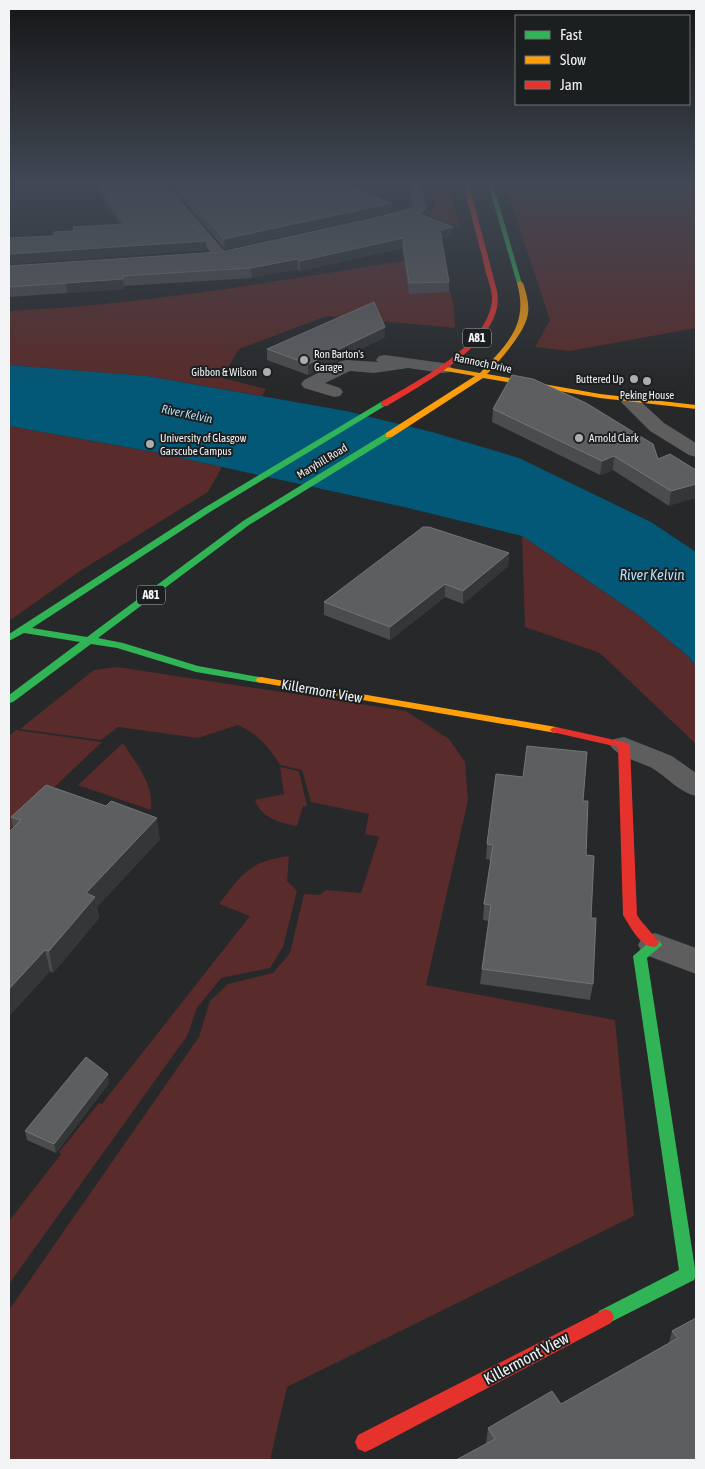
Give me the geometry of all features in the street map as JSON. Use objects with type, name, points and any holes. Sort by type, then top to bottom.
[{"type":"main road","name":"Maryhill Road","points":[[9,638],[207,510],[443,368],[483,333],[492,317],[495,299],[485,253]]},
{"type":"main road","name":"Maryhill Road","points":[[9,700],[246,523],[419,417],[481,376],[503,353],[523,321],[525,300],[512,253]]},
{"type":"main road","name":"Rannoch Drive","points":[[443,368],[551,390],[630,402],[696,407]]},
{"type":"main road","points":[[207,510],[246,523]]},
{"type":"main road","name":"Killermont View","points":[[22,629],[119,645],[196,669],[578,734],[624,745]]},
{"type":"main road","points":[[624,745],[630,915],[642,934],[655,945]]},
{"type":"main road","name":"Killermont View","points":[[365,1442],[692,1279],[640,956],[655,945]]},
{"type":"street","points":[[199,258],[226,255],[224,253]]},
{"type":"street","points":[[342,351],[404,364],[443,368]]},
{"type":"street","points":[[334,392],[310,384],[347,365],[374,368],[404,364]]},
{"type":"street","points":[[630,402],[657,427],[696,451]]},
{"type":"street","name":"Killermont View","points":[[624,745],[662,762],[696,787]]},
{"type":"street","points":[[655,945],[696,962]]},
{"type":"shaded area","points":[[528,253],[696,253],[696,328],[570,351],[535,347],[550,320]]},
{"type":"shaded area","points":[[439,255],[454,306],[455,328],[327,316],[239,349],[222,378],[266,389],[262,396],[147,376],[9,365],[9,311],[117,303],[225,289]]},
{"type":"shaded area","points":[[9,426],[153,452],[222,467],[208,492],[80,571],[9,621]]},
{"type":"shaded area","points":[[522,536],[637,614],[689,657],[696,666],[696,744],[600,653],[525,627]]},
{"type":"shaded area","points":[[117,667],[406,711],[449,739],[465,762],[468,800],[426,985],[615,1020],[634,1216],[287,1387],[270,1460],[9,1460],[9,1310],[199,1037],[210,1001],[228,984],[273,973],[290,953],[304,894],[319,895],[326,890],[361,893],[379,837],[365,834],[369,814],[311,802],[302,770],[280,765],[262,741],[238,725],[198,738],[118,727],[101,740],[20,729],[94,670]]},
{"type":"shaded area","points":[[16,730],[102,742],[9,830],[9,736]]},
{"type":"shaded area","points":[[123,743],[147,782],[150,791],[151,810],[78,785]]},
{"type":"shaded area","points":[[280,767],[299,771],[307,806],[303,806],[297,826],[272,819],[262,811],[255,800],[284,794]]},
{"type":"shaded area","points":[[289,856],[287,881],[297,891],[283,947],[270,968],[221,978],[197,1008],[187,1036],[9,1284],[9,1221],[61,1154],[59,1152],[99,1103],[102,1104],[250,916],[219,904],[227,893],[241,877],[255,866]]},
{"type":"water","name":"River Kelvin","points":[[9,365],[147,376],[346,411],[432,432],[519,458],[651,522],[696,552],[696,666],[689,657],[637,614],[522,536],[404,507],[154,452],[9,426]]},
{"type":"building","points":[[9,253],[31,253],[9,254]]},
{"type":"building","points":[[213,253],[338,253],[300,261],[297,259],[251,268],[122,276],[123,279],[9,287],[9,266]]},
{"type":"building","points":[[405,253],[444,253],[449,282],[409,283]]},
{"type":"building","points":[[374,302],[385,327],[308,364],[267,349]]},
{"type":"building","points":[[512,375],[533,379],[586,403],[653,444],[658,459],[670,454],[696,470],[696,484],[671,491],[614,456],[602,461],[493,409]]},
{"type":"building","points":[[423,527],[429,527],[509,553],[463,591],[445,584],[390,627],[324,602]]},
{"type":"building","points":[[527,746],[587,752],[583,801],[588,801],[586,855],[594,856],[591,918],[596,918],[593,984],[482,969],[491,905],[484,904],[493,845],[487,844],[496,774],[523,777]]},
{"type":"building","points":[[46,785],[106,806],[111,801],[157,818],[86,893],[95,897],[49,951],[45,950],[9,989],[9,832],[21,820],[11,817]]},
{"type":"building","points":[[86,1057],[108,1074],[54,1144],[25,1131]]},
{"type":"building","points":[[696,1318],[696,1460],[456,1460],[495,1439],[488,1428],[552,1391],[561,1404],[678,1338],[672,1331]]},
{"type":"traffic: fast","points":[[511,253],[520,283]]},
{"type":"traffic: fast","points":[[9,638],[207,510],[384,404]]},
{"type":"traffic: fast","points":[[9,700],[246,523],[389,435]]},
{"type":"traffic: fast","points":[[21,629],[119,645],[196,669],[261,680]]},
{"type":"traffic: fast","points":[[605,1317],[688,1274],[640,956],[655,945],[652,943]]},
{"type":"traffic: slow","points":[[389,435],[481,376],[503,353],[523,321],[525,300],[520,283]]},
{"type":"traffic: slow","points":[[443,368],[537,386],[632,401],[696,407]]},
{"type":"traffic: slow","points":[[261,680],[556,730]]},
{"type":"traffic: jam","points":[[384,404],[453,360],[470,346],[483,330],[492,314],[495,298],[485,253]]},
{"type":"traffic: jam","points":[[556,730],[624,745],[630,915],[642,933],[652,943]]},
{"type":"traffic: jam","points":[[365,1442],[605,1317]]},
{"type":"place","name":"Ron Barton's Garage","points":[[304,360]]},
{"type":"place","name":"Gibbon & Wilson","points":[[267,372]]},
{"type":"place","name":"Buttered Up","points":[[634,379]]},
{"type":"place","name":"Peking House","points":[[647,381]]},
{"type":"place","name":"Arnold Clark","points":[[579,438]]},
{"type":"place","name":"University of Glasgow Garscube Campus","points":[[150,444]]}]
